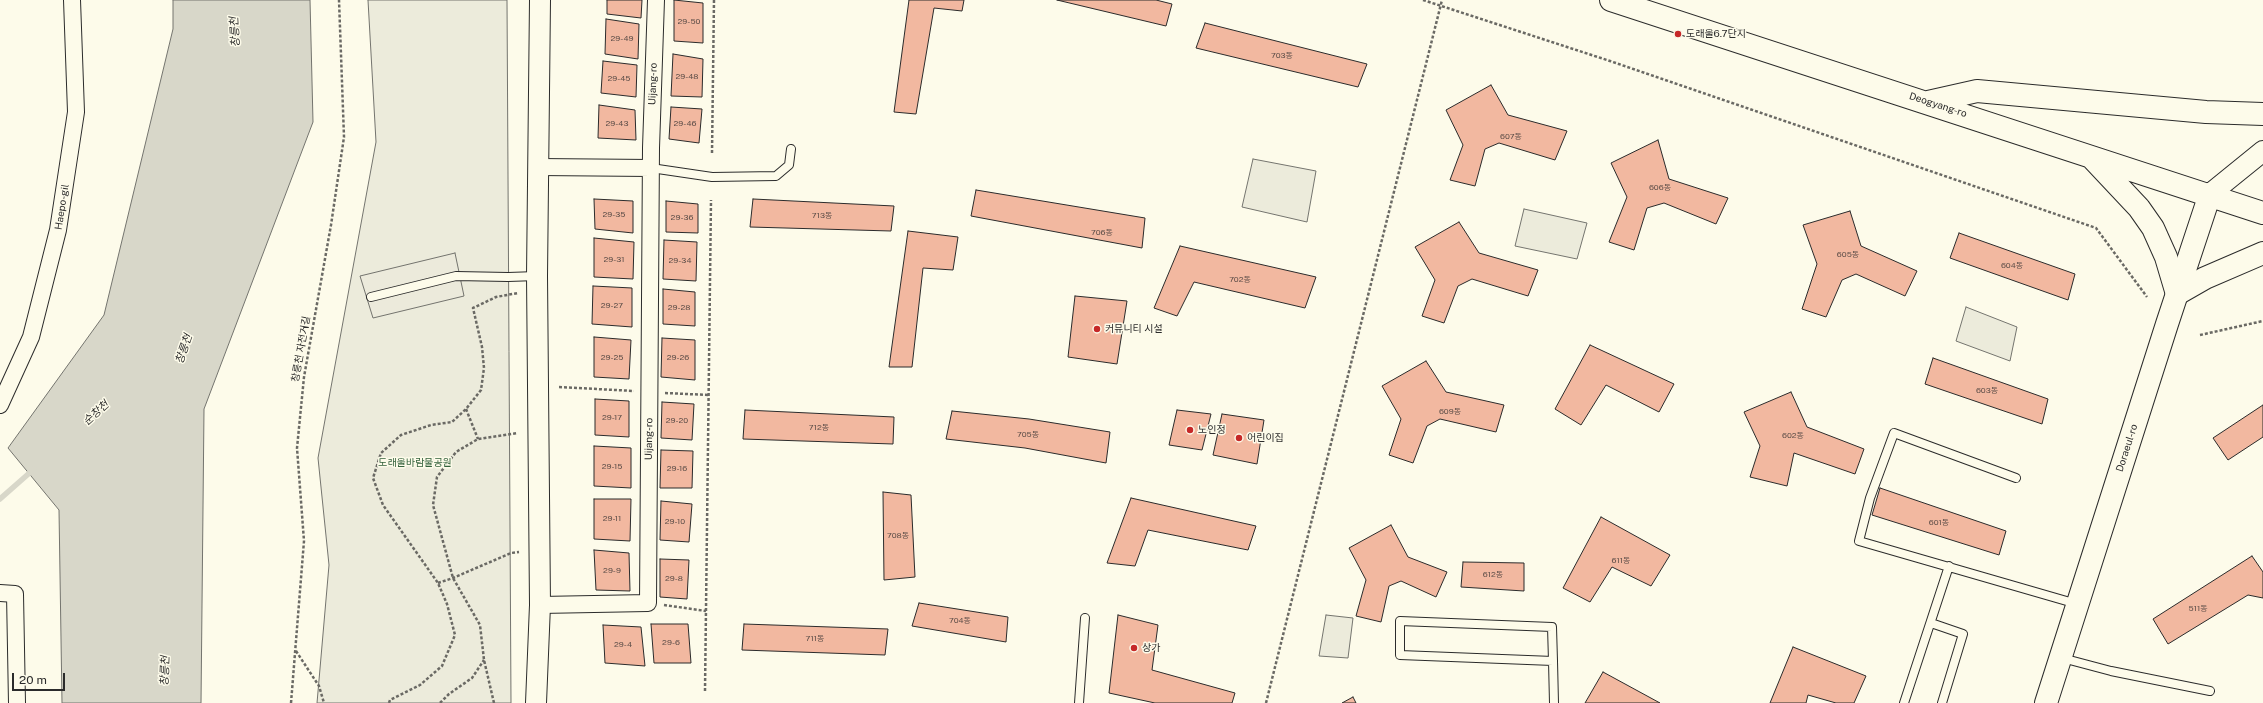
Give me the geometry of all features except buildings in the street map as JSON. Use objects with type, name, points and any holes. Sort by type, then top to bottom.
[{"type":"main road","name":"Deogyang-ro","points":[[1611,0],[2210,194],[2263,213]]},
{"type":"main road","points":[[1928,102],[1977,92],[2206,112],[2263,114]]},
{"type":"main road","points":[[2090,155],[2139,208],[2153,228],[2166,257],[2177,294],[2205,278],[2263,253]]},
{"type":"main road","name":"Doraeul-ro","points":[[2046,703],[2210,194]]},
{"type":"street","name":"Haepo-gil","points":[[0,405],[31,338],[58,230],[76,112],[72,0]]},
{"type":"street","points":[[536,703],[540,605],[537,276],[540,0]]},
{"type":"street","name":"Uijang-ro","points":[[648,603],[651,168],[656,0]]},
{"type":"street","points":[[2210,194],[2263,151]]},
{"type":"street","points":[[538,167],[651,168]]},
{"type":"street","points":[[0,593],[15,594],[17,703]]},
{"type":"street","points":[[540,605],[648,603]]},
{"type":"lane","points":[[651,168],[712,177],[776,176],[789,165],[791,149]]},
{"type":"lane","points":[[371,296],[456,276],[537,276]]},
{"type":"lane","points":[[2016,478],[1894,433],[1870,498],[1860,541],[2078,604]]},
{"type":"lane","points":[[1904,703],[1949,566]]},
{"type":"lane","points":[[1079,703],[1085,618]]},
{"type":"lane","points":[[1554,661],[1400,655],[1400,621],[1552,627],[1554,661],[1554,703]]},
{"type":"lane","points":[[1931,623],[1962,634],[1942,703]]},
{"type":"lane","points":[[2061,658],[2111,671],[2210,691]]},
{"type":"path","name":"창릉천 자전거길","points":[[291,703],[304,541],[297,448],[304,377],[331,225],[344,137],[340,0]]},
{"type":"path","points":[[712,153],[714,0]]},
{"type":"path","points":[[1423,0],[1610,61],[2096,228],[2147,297]]},
{"type":"path","points":[[1266,703],[1442,0]]},
{"type":"path","points":[[705,692],[712,200]]},
{"type":"path","points":[[389,703],[390,700],[420,685],[442,666],[455,635],[447,604],[438,583],[383,505],[373,478],[381,453],[401,435],[431,425],[452,422],[466,409],[481,390],[484,368],[482,347],[473,308],[496,297],[518,293]]},
{"type":"path","points":[[2200,335],[2263,321]]},
{"type":"path","points":[[559,387],[636,391]]},
{"type":"path","points":[[665,393],[709,395]]},
{"type":"path","points":[[466,409],[478,439]]},
{"type":"path","points":[[494,703],[484,660],[480,625],[453,578],[433,505],[437,477],[456,452],[478,439],[495,435],[518,433]]},
{"type":"path","points":[[438,583],[511,553],[519,552]]},
{"type":"path","points":[[648,603],[706,611]]},
{"type":"path","points":[[295,650],[319,686],[324,703]]},
{"type":"path","points":[[440,703],[449,694],[472,678],[484,660]]},
{"type":"green space","name":"도래울바람물공원","points":[[368,0],[507,0],[511,703],[317,703],[329,565],[318,458],[376,142]]},
{"type":"green space","points":[[1253,159],[1316,171],[1307,222],[1242,207]]},
{"type":"green space","points":[[1524,209],[1587,223],[1577,259],[1515,246]]},
{"type":"green space","points":[[1966,307],[2017,327],[2010,361],[1956,341]]},
{"type":"green space","points":[[1326,615],[1353,618],[1348,658],[1319,656]]},
{"type":"shaded area","points":[[455,253],[464,296],[373,318],[360,276]]},
{"type":"water","name":"창릉천","points":[[173,0],[310,0],[313,122],[204,409],[201,703],[62,703],[59,510],[8,448],[104,315],[173,29]]},
{"type":"waterway","name":"순창천","points":[[0,499],[34,469]]},
{"type":"place","name":"도래울6.7단지","points":[[1678,34]]},
{"type":"place","name":"커뮤니티 시설","points":[[1097,329]]},
{"type":"place","name":"노인정","points":[[1190,430]]},
{"type":"place","name":"어린이집","points":[[1239,438]]},
{"type":"place","name":"상가","points":[[1134,648]]}]
